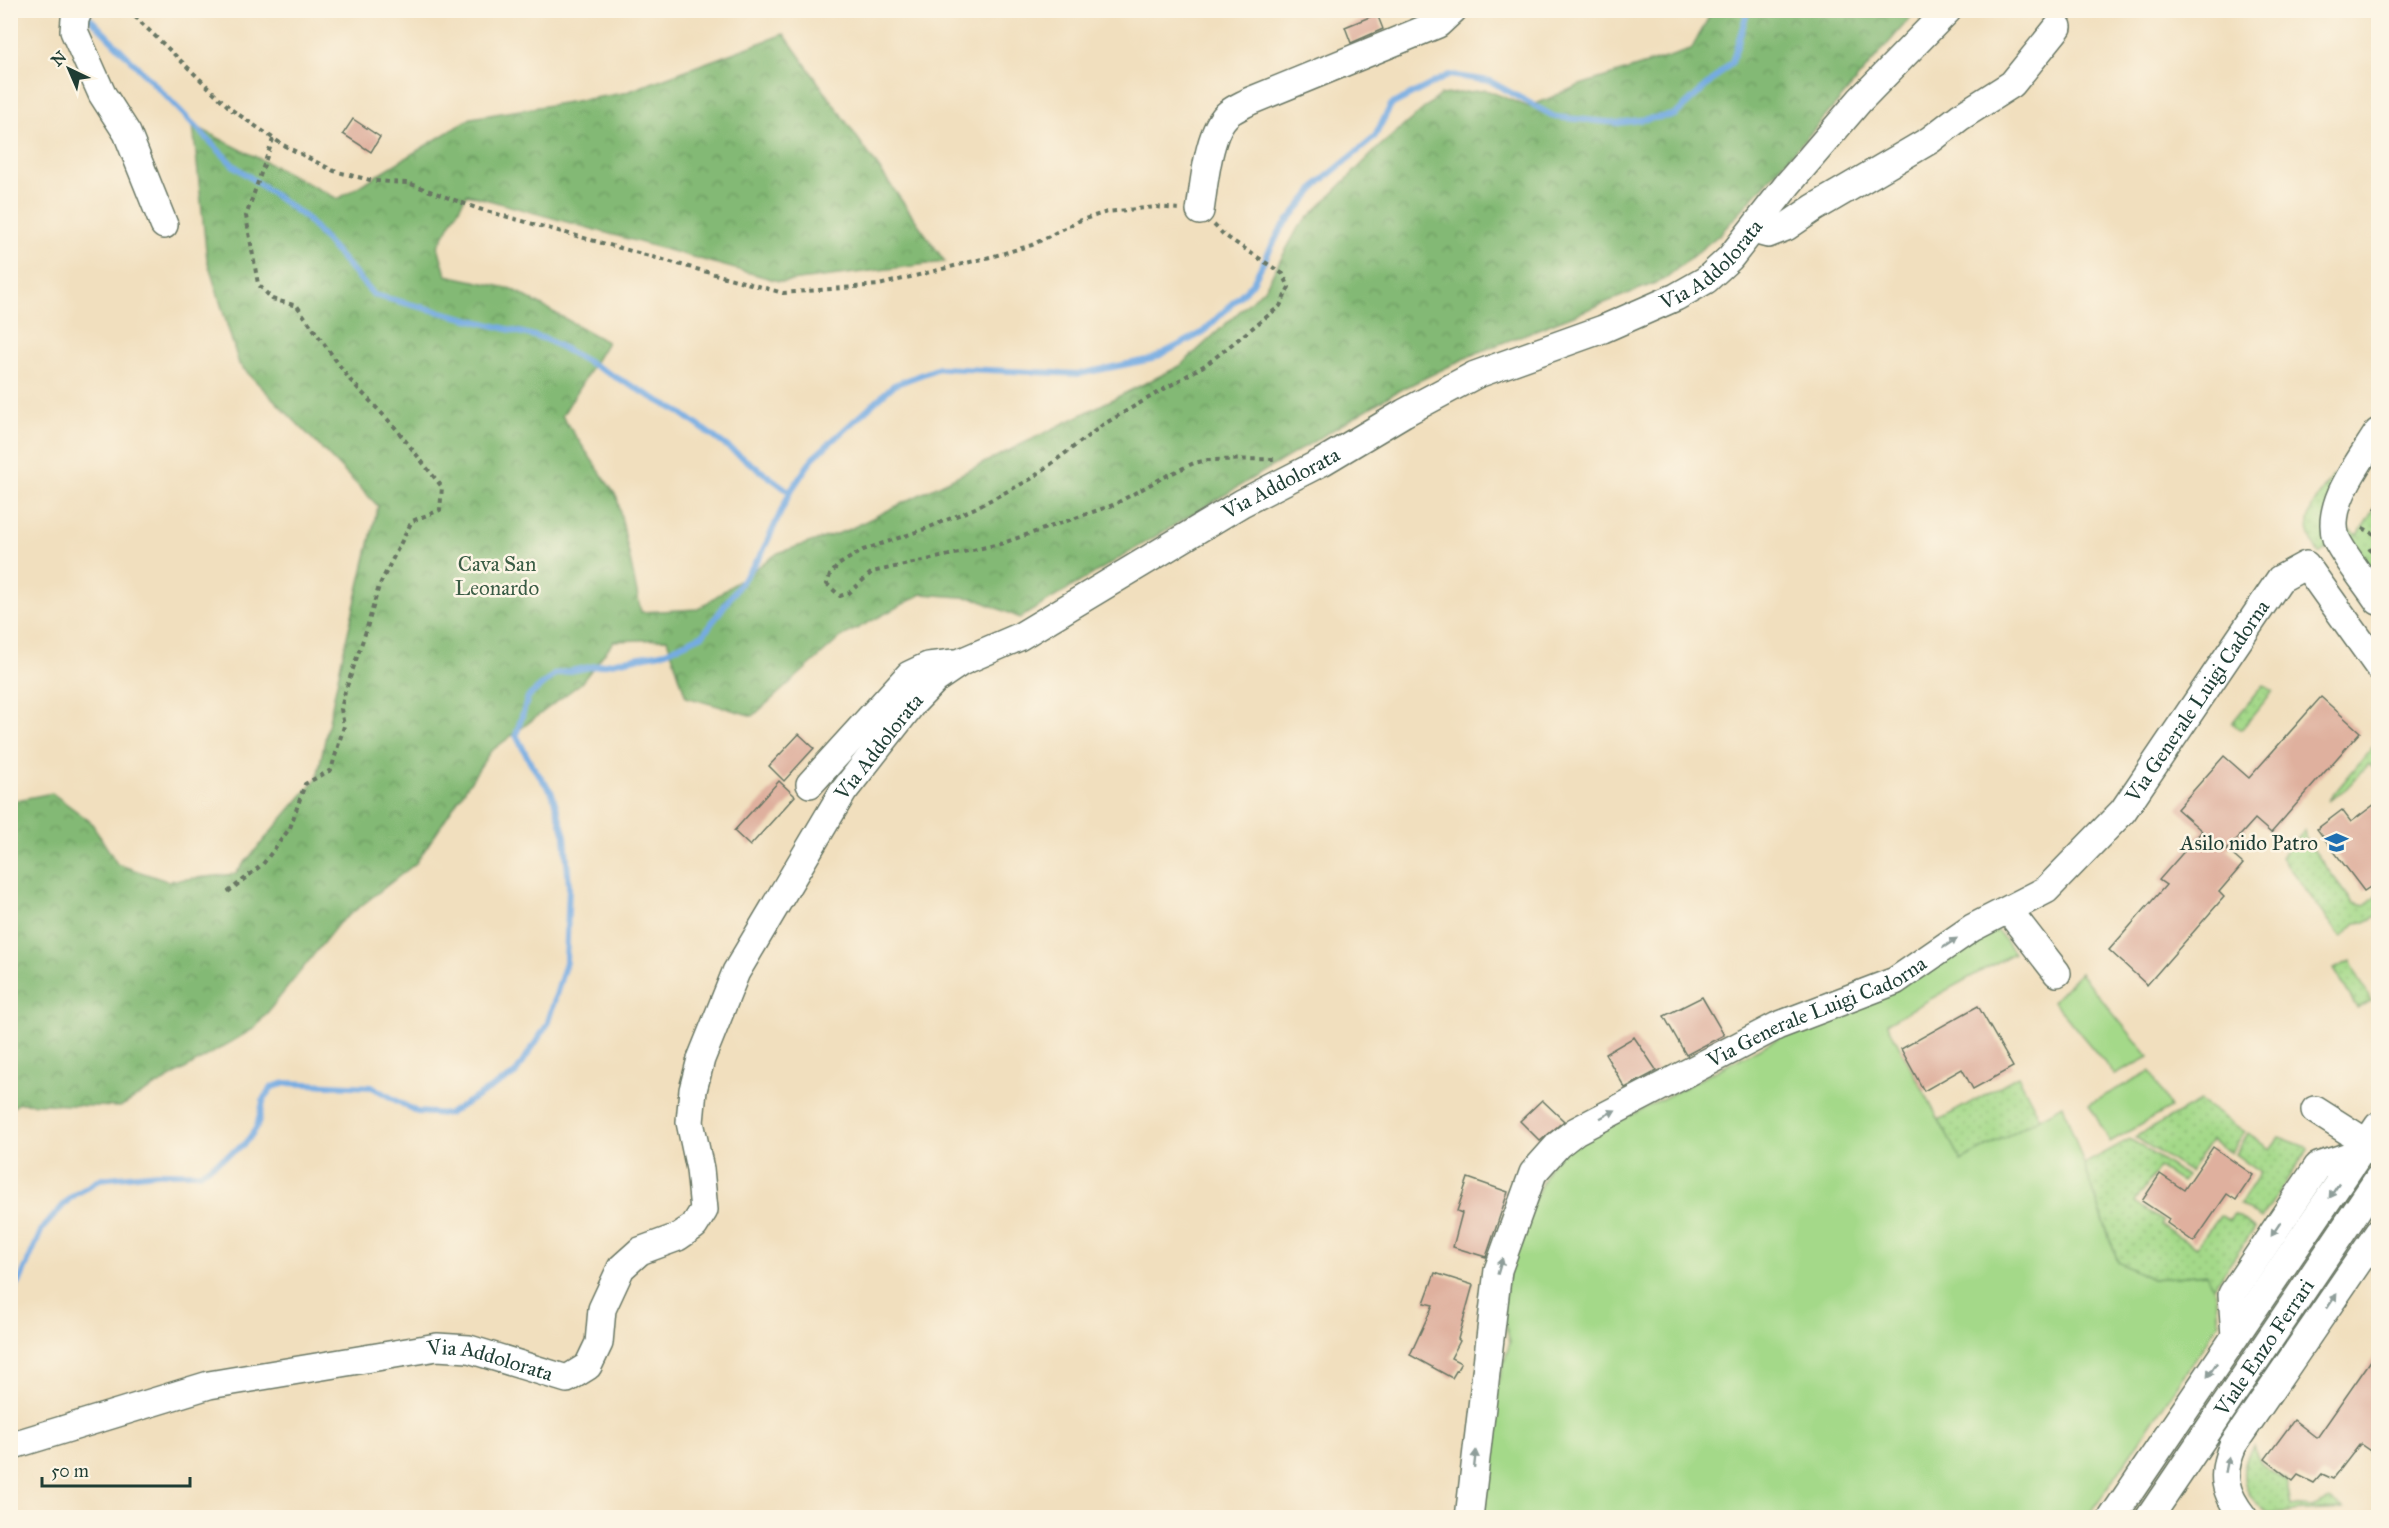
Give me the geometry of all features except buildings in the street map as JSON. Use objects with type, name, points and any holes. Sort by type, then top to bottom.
[{"type":"street","points":[[79,10],[75,19],[74,31],[102,94],[127,133],[164,225]]},
{"type":"street","points":[[1200,211],[1206,169],[1215,134],[1228,114],[1250,101],[1437,24],[1453,10]]},
{"type":"street","name":"Via Addolorata","points":[[10,1446],[209,1385],[404,1351],[437,1347],[469,1349],[567,1379],[588,1366],[599,1343],[602,1309],[621,1268],[640,1251],[678,1237],[694,1226],[704,1210],[700,1169],[690,1122],[693,1090],[701,1059],[736,972],[843,792],[912,704],[936,679],[961,662],[1019,637],[1242,503],[1322,462],[1404,413],[1475,375],[1603,329],[1676,297],[1706,280],[1730,258],[1788,184],[1860,100],[1948,10]]},
{"type":"street","points":[[1753,230],[1768,234],[1786,227],[1930,140],[1960,117],[2012,84],[2058,27]]},
{"type":"street","points":[[2379,432],[2345,485],[2334,520],[2337,540],[2379,601]]},
{"type":"street","name":"Via Generale Luigi Cadorna","points":[[1469,1518],[1498,1270],[1533,1173],[1558,1145],[1576,1131],[1777,1026],[1896,981],[1972,928],[2046,890],[2123,811],[2280,579],[2306,565],[2379,666]]},
{"type":"street","points":[[810,784],[909,675],[928,666],[961,662]]},
{"type":"street","points":[[2009,911],[2057,973]]},
{"type":"street","points":[[2112,1518],[2369,1140],[2315,1110]]},
{"type":"street","name":"Viale Enzo Ferrari","points":[[2149,1518],[2379,1179]]},
{"type":"street","points":[[2244,1518],[2229,1494],[2225,1478],[2227,1461],[2233,1445],[2379,1233]]},
{"type":"path","points":[[128,10],[232,110],[273,139],[334,171],[374,181],[408,183],[479,209],[783,293],[879,285],[1032,245],[1078,221],[1107,212],[1156,207],[1200,211],[1224,235],[1283,274],[1289,287],[1280,306],[1208,364],[1104,424],[1031,479],[975,508],[925,529],[863,550],[837,565],[827,584],[840,596],[849,593],[872,572],[1000,544],[1113,506],[1194,463],[1208,460],[1278,459]]},
{"type":"path","points":[[228,892],[262,864],[290,828],[305,784],[331,770],[344,726],[341,709],[345,692],[379,586],[412,521],[440,510],[442,487],[393,425],[350,380],[297,306],[272,299],[258,284],[246,216],[273,139]]},
{"type":"path","points":[[2363,528],[2379,536]]},
{"type":"green space","name":"Cava San Leonardo","points":[[1712,11],[1916,11],[1720,234],[1663,280],[1474,354],[1394,393],[1020,618],[974,598],[922,594],[841,637],[753,716],[686,697],[667,639],[614,641],[581,683],[490,752],[416,863],[339,923],[255,1028],[120,1107],[19,1103],[11,1109],[11,801],[52,793],[91,822],[117,864],[167,881],[235,874],[317,778],[378,506],[239,364],[207,259],[193,125],[338,199],[471,118],[624,93],[784,34],[945,262],[782,282],[467,194],[438,246],[446,275],[512,289],[607,342],[562,416],[617,497],[641,612],[698,609],[778,553],[848,530],[1180,366],[1265,288],[1298,228],[1380,146],[1440,95],[1486,90],[1529,107],[1580,85],[1691,50]]},
{"type":"green space","points":[[2332,476],[2336,481],[2331,545],[2319,554],[2312,542],[2308,522],[2313,505]]},
{"type":"green space","points":[[2378,502],[2378,582],[2343,527],[2358,535]]},
{"type":"green space","points":[[2263,685],[2273,691],[2241,730],[2232,723]]},
{"type":"green space","points":[[2375,744],[2378,750],[2378,773],[2369,764],[2343,792],[2328,801]]},
{"type":"green space","points":[[2304,830],[2306,840],[2353,903],[2365,906],[2378,893],[2378,915],[2365,922],[2356,923],[2341,937],[2281,857]]},
{"type":"green space","points":[[1990,928],[1999,932],[2014,953],[1887,1023],[1961,1161],[2063,1105],[2118,1262],[2152,1279],[2206,1274],[2214,1287],[2219,1323],[2088,1517],[1476,1518],[1492,1403],[1510,1342],[1502,1313],[1512,1249],[1549,1167],[1564,1150]]},
{"type":"green space","points":[[2350,961],[2371,1001],[2357,1008],[2334,969]]},
{"type":"green space","points":[[2080,973],[2149,1057],[2115,1075],[2053,1001]]},
{"type":"green space","points":[[2150,1071],[2170,1108],[2110,1142],[2089,1104]]},
{"type":"green space","points":[[2018,1076],[2040,1118],[1961,1161],[1939,1120]]},
{"type":"green space","points":[[2200,1101],[2245,1132],[2231,1153],[2211,1140],[2189,1172],[2135,1137]]},
{"type":"green space","points":[[2248,1134],[2270,1149],[2279,1137],[2309,1148],[2261,1219],[2240,1204],[2260,1173],[2235,1155]]},
{"type":"green space","points":[[2130,1139],[2186,1176],[2182,1182],[2159,1167],[2135,1202],[2163,1221],[2161,1225],[2196,1247],[2220,1215],[2229,1220],[2234,1214],[2255,1228],[2214,1287],[2206,1274],[2152,1279],[2118,1262],[2084,1164]]},
{"type":"green space","points":[[2253,1446],[2262,1463],[2286,1480],[2291,1506],[2312,1508],[2330,1500],[2343,1509],[2268,1513],[2253,1499],[2245,1483],[2245,1465]]},
{"type":"waterway","name":"Cava San Leonardo","points":[[10,1292],[19,1283],[42,1229],[70,1198],[100,1179],[157,1173],[200,1173],[245,1144],[257,1127],[264,1098],[272,1087],[286,1083],[372,1087],[417,1112],[448,1114],[515,1074],[547,1025],[566,962],[569,886],[565,836],[552,793],[531,764],[516,735],[528,697],[555,674],[666,652],[703,635],[761,555],[790,492],[813,458],[894,385],[939,368],[1079,374],[1152,359],[1202,333],[1252,284],[1281,229],[1320,182],[1374,138],[1391,105],[1449,75],[1490,81],[1555,117],[1618,123],[1675,115],[1732,62],[1748,10]]},
{"type":"waterway","points":[[85,13],[233,165],[306,218],[374,295],[546,339],[681,413],[790,492]]},
{"type":"place","name":"Asilo nido Patro","points":[[2336,843]]}]
